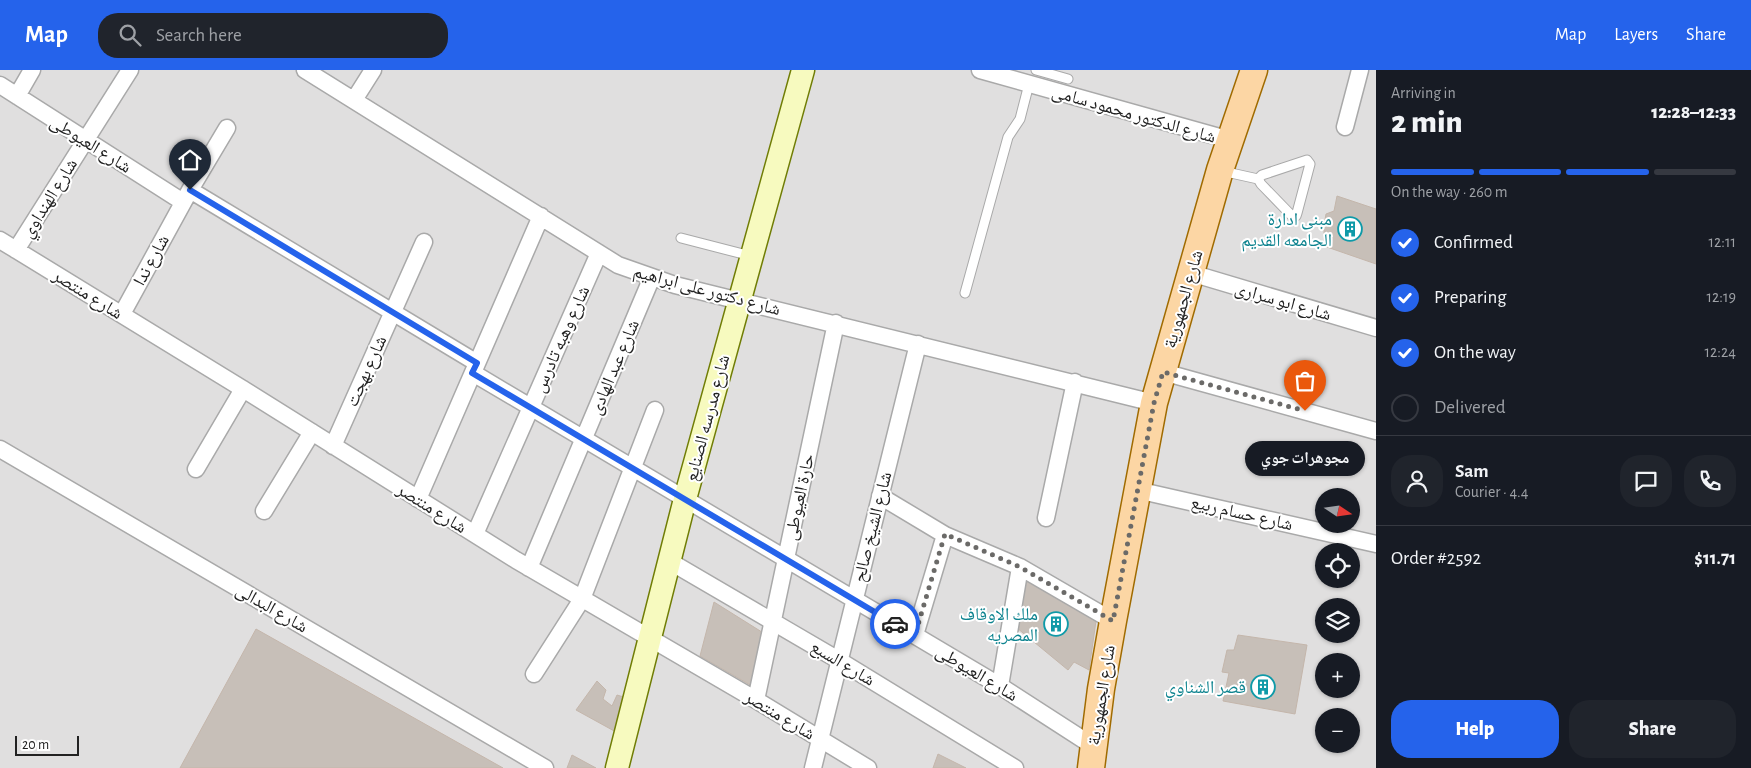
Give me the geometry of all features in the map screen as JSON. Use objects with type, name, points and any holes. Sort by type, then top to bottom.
[{"type":"main road","name":"شارع الجمهورية","points":[[1092,757],[1113,621],[1154,403],[1220,170],[1254,70]]},
{"type":"street","points":[[17,96],[32,70]]},
{"type":"street","name":"شارع الهنداوي","points":[[16,250],[130,70]]},
{"type":"street","name":"شارع دكتور على ابراهيم","points":[[305,70],[618,265],[652,277],[739,300],[1154,403]]},
{"type":"street","points":[[354,100],[373,70]]},
{"type":"street","name":"شارع مدرسه الصنايع","points":[[620,767],[684,499],[803,70]]},
{"type":"street","name":"شارع الدكتور محمود سامى","points":[[980,70],[1036,78],[1230,140]]},
{"type":"street","points":[[1345,127],[1360,70]]},
{"type":"street","name":"شارع العيوطى","points":[[0,86],[86,140],[393,312],[530,408],[1000,686],[1092,757]]},
{"type":"street","name":"شارع ندا","points":[[122,314],[227,128]]},
{"type":"street","points":[[418,499],[541,216]]},
{"type":"street","name":"شارع منتصر","points":[[0,240],[529,568],[756,700],[868,768]]},
{"type":"street","name":"شارع بهجت","points":[[333,446],[424,242]]},
{"type":"street","name":"شارع وهبه تادرس","points":[[475,534],[599,253]]},
{"type":"street","name":"شارع ابو سرارى","points":[[1190,274],[1376,328]]},
{"type":"street","name":"شارع عبد الهادى","points":[[529,568],[652,277]]},
{"type":"street","name":"حارة العيوطى","points":[[756,700],[836,323]]},
{"type":"street","name":"شارع الشيخ صالح","points":[[813,768],[918,344]]},
{"type":"street","points":[[1163,372],[1376,431]]},
{"type":"street","points":[[1046,518],[1075,382]]},
{"type":"street","points":[[196,469],[243,389]]},
{"type":"street","points":[[534,674],[582,599],[654,410]]},
{"type":"street","points":[[264,510],[312,432]]},
{"type":"street","name":"شارع البدالى","points":[[0,448],[545,768]]},
{"type":"street","name":"شارع حسام ربيع","points":[[1137,490],[1376,544]]},
{"type":"street","points":[[880,496],[945,534],[1020,567],[1113,621]]},
{"type":"street","points":[[915,635],[945,534]]},
{"type":"street","name":"شارع السبع","points":[[669,561],[840,661],[1015,768]]},
{"type":"street","points":[[1000,686],[1020,567]]},
{"type":"lane","points":[[965,293],[1008,137],[1020,119],[1036,78],[1068,79]]},
{"type":"lane","points":[[1220,170],[1258,179],[1291,215],[1296,216],[1310,164],[1307,160],[1262,175],[1258,179]]},
{"type":"lane","points":[[681,238],[751,256]]},
{"type":"shaded area","points":[[0,70],[1376,70],[1376,768],[0,768]]},
{"type":"building","name":"مبنى ادارة الجامعه القديم","points":[[1337,196],[1376,209],[1376,264],[1324,246],[1326,214],[1334,211]]},
{"type":"building","name":"ملك الاوقاف المصريه","points":[[1027,578],[1096,621],[1089,670],[1074,662],[1068,670],[1017,628]]},
{"type":"building","points":[[714,602],[765,634],[752,686],[700,656]]},
{"type":"building","points":[[256,629],[503,768],[180,768]]},
{"type":"building","name":"قصر الشناوي","points":[[1238,635],[1307,645],[1295,714],[1223,701],[1229,673],[1222,672],[1227,650],[1234,650]]},
{"type":"building","points":[[597,681],[606,690],[603,699],[612,706],[617,695],[627,698],[616,732],[576,710]]},
{"type":"building","points":[[938,754],[966,768],[933,768]]},
{"type":"building","points":[[572,755],[596,768],[567,768]]},
{"type":"way so far","points":[[895,624],[915,635],[945,534],[1020,567],[1113,621],[1154,403],[1163,372],[1305,411]]},
{"type":"place","name":"مبنى ادارة الجامعه القديم","points":[[1350,229]]},
{"type":"place","name":"مجوهرات جوي","points":[[1305,411]]},
{"type":"place","name":"ملك الاوقاف المصريه","points":[[1056,624]]},
{"type":"place","name":"قصر الشناوي","points":[[1263,687]]},
{"type":"route","points":[[190,190],[477,363],[472,373],[895,624]]}]
